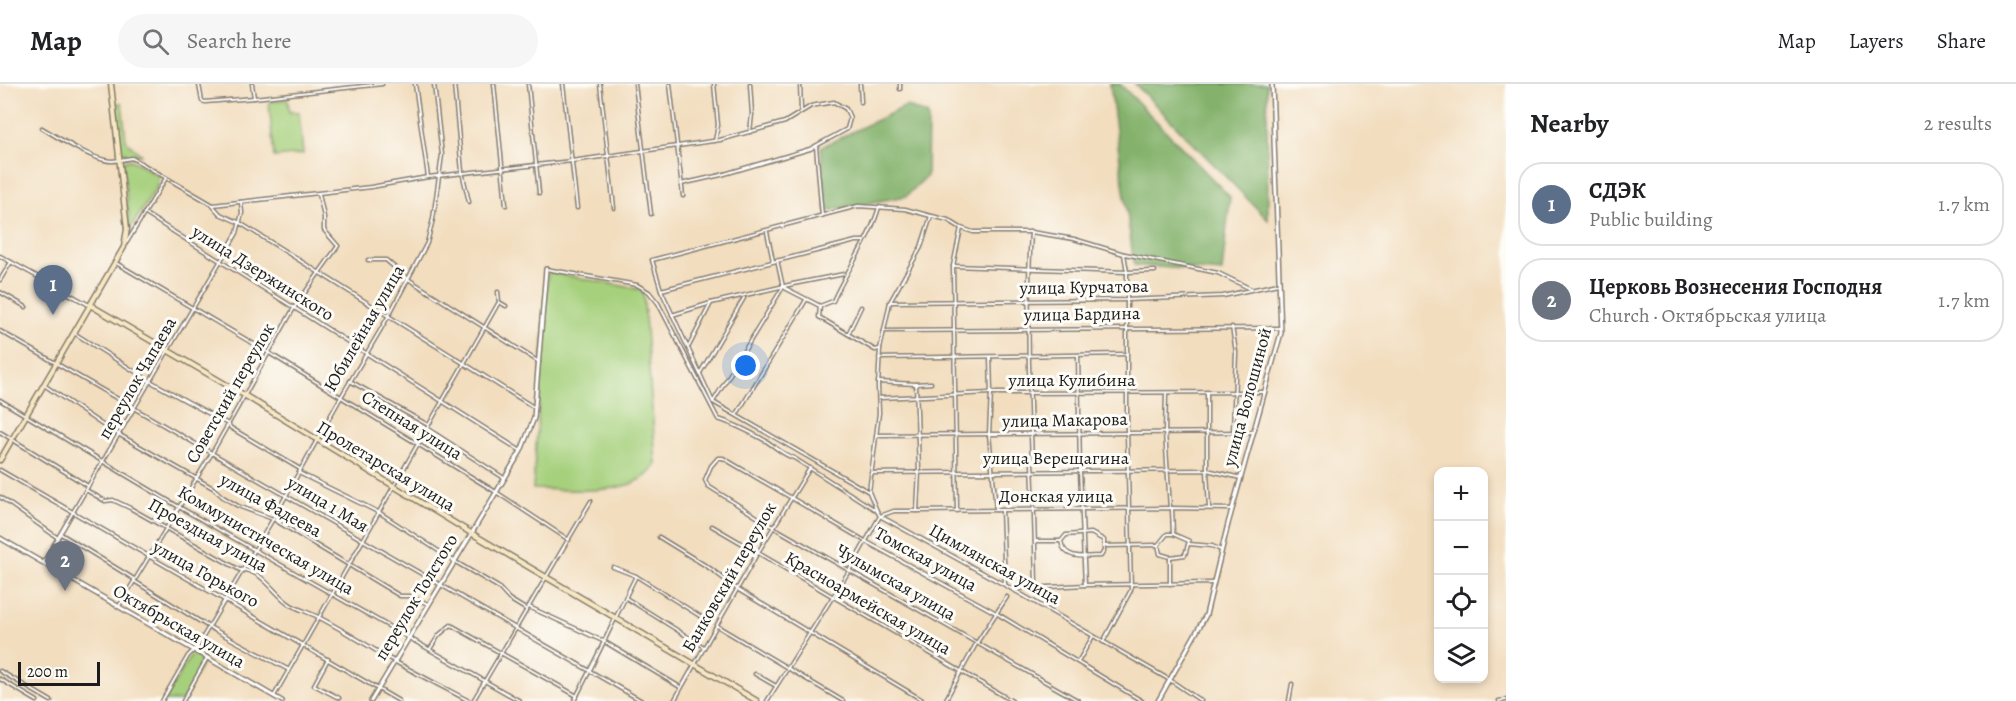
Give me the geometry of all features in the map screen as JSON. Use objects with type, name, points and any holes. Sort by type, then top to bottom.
[{"type":"main road","points":[[0,460],[124,247],[127,229],[111,84]]},
{"type":"main road","name":"Пролетарская улица","points":[[90,305],[757,701]]},
{"type":"street","points":[[252,84],[254,98]]},
{"type":"street","points":[[199,85],[202,100],[205,102],[382,84]]},
{"type":"street","points":[[415,84],[428,177]]},
{"type":"street","name":"Юбилейная улица","points":[[162,701],[188,656],[195,651],[273,519],[388,317],[427,243],[442,148],[434,84]]},
{"type":"street","points":[[454,84],[462,172],[469,202]]},
{"type":"street","points":[[494,84],[506,205]]},
{"type":"street","points":[[528,84],[539,193]]},
{"type":"street","points":[[563,84],[577,207]]},
{"type":"street","points":[[600,84],[614,208]]},
{"type":"street","points":[[635,84],[651,214]]},
{"type":"street","points":[[670,84],[683,196]]},
{"type":"street","points":[[714,84],[718,125],[715,141]]},
{"type":"street","points":[[750,84],[752,114],[750,132]]},
{"type":"street","points":[[800,84],[801,110]]},
{"type":"street","points":[[860,84],[861,102]]},
{"type":"street","points":[[900,84],[900,89]]},
{"type":"street","name":"улица Волошиной","points":[[1158,701],[1206,615],[1221,550],[1281,328],[1272,84]]},
{"type":"street","points":[[213,205],[393,184],[462,172],[572,161],[715,141],[785,122],[811,105],[834,102],[846,109],[850,118],[847,129],[816,146],[721,175],[681,183]]},
{"type":"street","points":[[42,128],[84,152],[109,161],[132,158],[166,177],[213,205],[220,214],[240,223],[535,408]]},
{"type":"street","points":[[816,146],[822,216]]},
{"type":"street","points":[[124,247],[166,177]]},
{"type":"street","name":"Советский переулок","points":[[119,606],[212,453],[294,308],[338,246],[324,230],[324,217],[318,193]]},
{"type":"street","name":"переулок Чапаева","points":[[43,563],[220,262],[240,223],[242,202]]},
{"type":"street","points":[[869,492],[713,402],[661,290],[652,260],[858,206],[879,207],[905,209],[948,220],[973,232],[1030,232],[1074,239],[1124,254],[1218,273],[1251,289]]},
{"type":"street","points":[[783,287],[820,306],[833,301],[845,274],[874,225],[879,207]]},
{"type":"street","name":"улица Дзержинского","points":[[144,213],[521,451]]},
{"type":"street","points":[[767,701],[849,571],[880,516],[869,492],[879,413],[880,349],[890,302],[921,247],[931,216]]},
{"type":"street","points":[[957,511],[952,266],[961,228]]},
{"type":"street","points":[[767,231],[773,261]]},
{"type":"street","points":[[1030,232],[1029,394],[1036,587]]},
{"type":"street","points":[[661,290],[777,260],[864,241]]},
{"type":"street","points":[[1103,642],[1131,590],[1126,393],[1127,272],[1124,254]]},
{"type":"street","name":"Пролетарская улица","points":[[0,256],[90,305]]},
{"type":"street","points":[[368,261],[386,260],[408,279],[539,362]]},
{"type":"street","points":[[713,402],[783,287],[777,260]]},
{"type":"street","points":[[0,280],[11,261]]},
{"type":"street","name":"Степная улица","points":[[115,262],[341,397],[496,492],[569,540]]},
{"type":"street","points":[[952,266],[1155,271]]},
{"type":"street","points":[[546,269],[636,285],[649,292],[658,303],[718,419],[738,425],[768,442],[784,455],[794,458],[877,511]]},
{"type":"street","name":"переулок Толстого","points":[[371,701],[521,451],[534,418],[546,269]]},
{"type":"street","points":[[672,315],[711,303],[745,297],[821,277],[845,274]]},
{"type":"street","name":"улица Курчатова","points":[[890,302],[1126,300],[1223,296],[1278,284]]},
{"type":"street","points":[[0,292],[26,307]]},
{"type":"street","points":[[274,696],[486,327],[499,302],[498,292]]},
{"type":"street","points":[[700,373],[745,297]]},
{"type":"street","points":[[737,414],[806,300]]},
{"type":"street","points":[[499,302],[506,306]]},
{"type":"street","points":[[688,348],[711,303]]},
{"type":"street","points":[[820,306],[819,317],[875,350],[880,349]]},
{"type":"street","points":[[848,334],[861,307]]},
{"type":"street","points":[[1232,327],[1236,352],[1233,431]]},
{"type":"street","name":"улица Бардина","points":[[884,331],[1029,328],[1281,328]]},
{"type":"street","name":"улица 1 Мая","points":[[0,331],[642,701]]},
{"type":"street","points":[[74,333],[150,381],[228,424],[299,471],[380,513],[498,587],[509,599],[605,642],[681,688]]},
{"type":"street","points":[[879,358],[1126,354]]},
{"type":"street","points":[[1078,355],[1085,585]]},
{"type":"street","points":[[990,356],[992,393],[989,434],[996,510]]},
{"type":"street","points":[[350,381],[428,427],[504,478]]},
{"type":"street","points":[[878,382],[931,383]]},
{"type":"street","points":[[916,384],[919,471],[917,510]]},
{"type":"street","name":"улица Фадеева","points":[[44,385],[104,426],[196,477],[238,506],[273,519],[400,596],[410,596],[428,604]]},
{"type":"street","points":[[1207,392],[1209,508]]},
{"type":"street","name":"улица Кулибина","points":[[879,398],[992,393],[1265,392]]},
{"type":"street","points":[[1166,393],[1165,432],[1173,534]]},
{"type":"street","name":"Коммунистическая улица","points":[[0,400],[178,507],[520,701]]},
{"type":"street","points":[[0,432],[88,486]]},
{"type":"street","name":"улица Макарова","points":[[876,435],[1254,432]]},
{"type":"street","name":"Томская улица","points":[[705,480],[714,460],[723,458],[865,541],[996,613],[1142,701]]},
{"type":"street","name":"Банковский переулок","points":[[674,701],[757,554],[810,468]]},
{"type":"street","name":"улица Горького","points":[[0,470],[399,701]]},
{"type":"street","name":"улица Верещагина","points":[[871,473],[1207,470],[1241,478]]},
{"type":"street","name":"Чулымская улица","points":[[705,480],[708,486],[773,527],[1079,701]]},
{"type":"street","name":"Проездная улица","points":[[86,490],[105,501],[113,500],[130,508],[240,570],[258,575],[270,584],[277,595],[292,606],[320,618],[469,701]]},
{"type":"street","points":[[0,497],[58,538]]},
{"type":"street","points":[[473,701],[591,501]]},
{"type":"street","name":"Донская улица","points":[[880,516],[917,510],[1232,509]]},
{"type":"street","points":[[1002,510],[1005,585]]},
{"type":"street","name":"Цимлянская улица","points":[[880,516],[1170,680],[1201,701]]},
{"type":"street","name":"Красноармейская улица","points":[[712,526],[1012,701]]},
{"type":"street","points":[[1083,533],[1098,535],[1104,540],[1105,546],[1101,556],[1070,556],[1064,550],[1061,541],[1066,535],[1083,533]]},
{"type":"street","points":[[61,534],[209,627],[289,670]]},
{"type":"street","points":[[1173,534],[1185,538],[1189,544],[1185,555],[1170,557],[1160,554],[1158,545],[1163,536],[1173,534]]},
{"type":"street","points":[[659,537],[711,569],[737,589],[924,701]]},
{"type":"street","name":"Октябрьская улица","points":[[0,538],[282,701]]},
{"type":"street","points":[[1035,541],[1061,541]]},
{"type":"street","points":[[1189,544],[1212,546],[1221,550]]},
{"type":"street","points":[[1105,546],[1158,545]]},
{"type":"street","points":[[1170,557],[1170,584]]},
{"type":"street","points":[[613,567],[636,576],[703,618]]},
{"type":"street","points":[[575,701],[636,576]]},
{"type":"street","points":[[1012,589],[1085,585],[1214,584]]},
{"type":"street","points":[[945,701],[976,644],[1007,597]]},
{"type":"street","points":[[627,598],[705,647]]},
{"type":"street","points":[[430,649],[439,635],[451,625],[577,696]]},
{"type":"street","points":[[717,626],[843,701]]},
{"type":"street","points":[[1078,662],[1093,636]]},
{"type":"street","points":[[183,701],[207,658]]},
{"type":"street","points":[[328,659],[314,685],[339,698]]},
{"type":"street","points":[[0,671],[51,701]]},
{"type":"street","points":[[755,674],[776,686]]},
{"type":"street","points":[[0,679],[38,701]]},
{"type":"street","points":[[1289,701],[1292,684]]},
{"type":"street","points":[[1499,701],[1506,700]]},
{"type":"green space","points":[[1110,84],[1120,84],[1230,197],[1222,272],[1134,265]]},
{"type":"green space","points":[[1135,84],[1267,84],[1268,220]]},
{"type":"green space","points":[[288,99],[289,112],[299,112],[303,154],[274,157],[269,102]]},
{"type":"green space","points":[[116,103],[122,103],[126,141],[141,155],[124,157],[121,155]]},
{"type":"green space","points":[[906,106],[928,115],[927,176],[906,196],[826,211],[821,147]]},
{"type":"green space","points":[[131,160],[159,175],[157,187],[130,229],[123,164],[124,161]]},
{"type":"green space","points":[[548,272],[643,290],[656,463],[648,474],[635,482],[601,490],[533,489]]},
{"type":"green space","points":[[193,654],[202,658],[203,663],[182,701],[164,701],[190,656]]},
{"type":"place","name":"СДЭК","points":[[53,315]]},
{"type":"place","name":"Церковь Вознесения Господня","points":[[65,591]]}]
